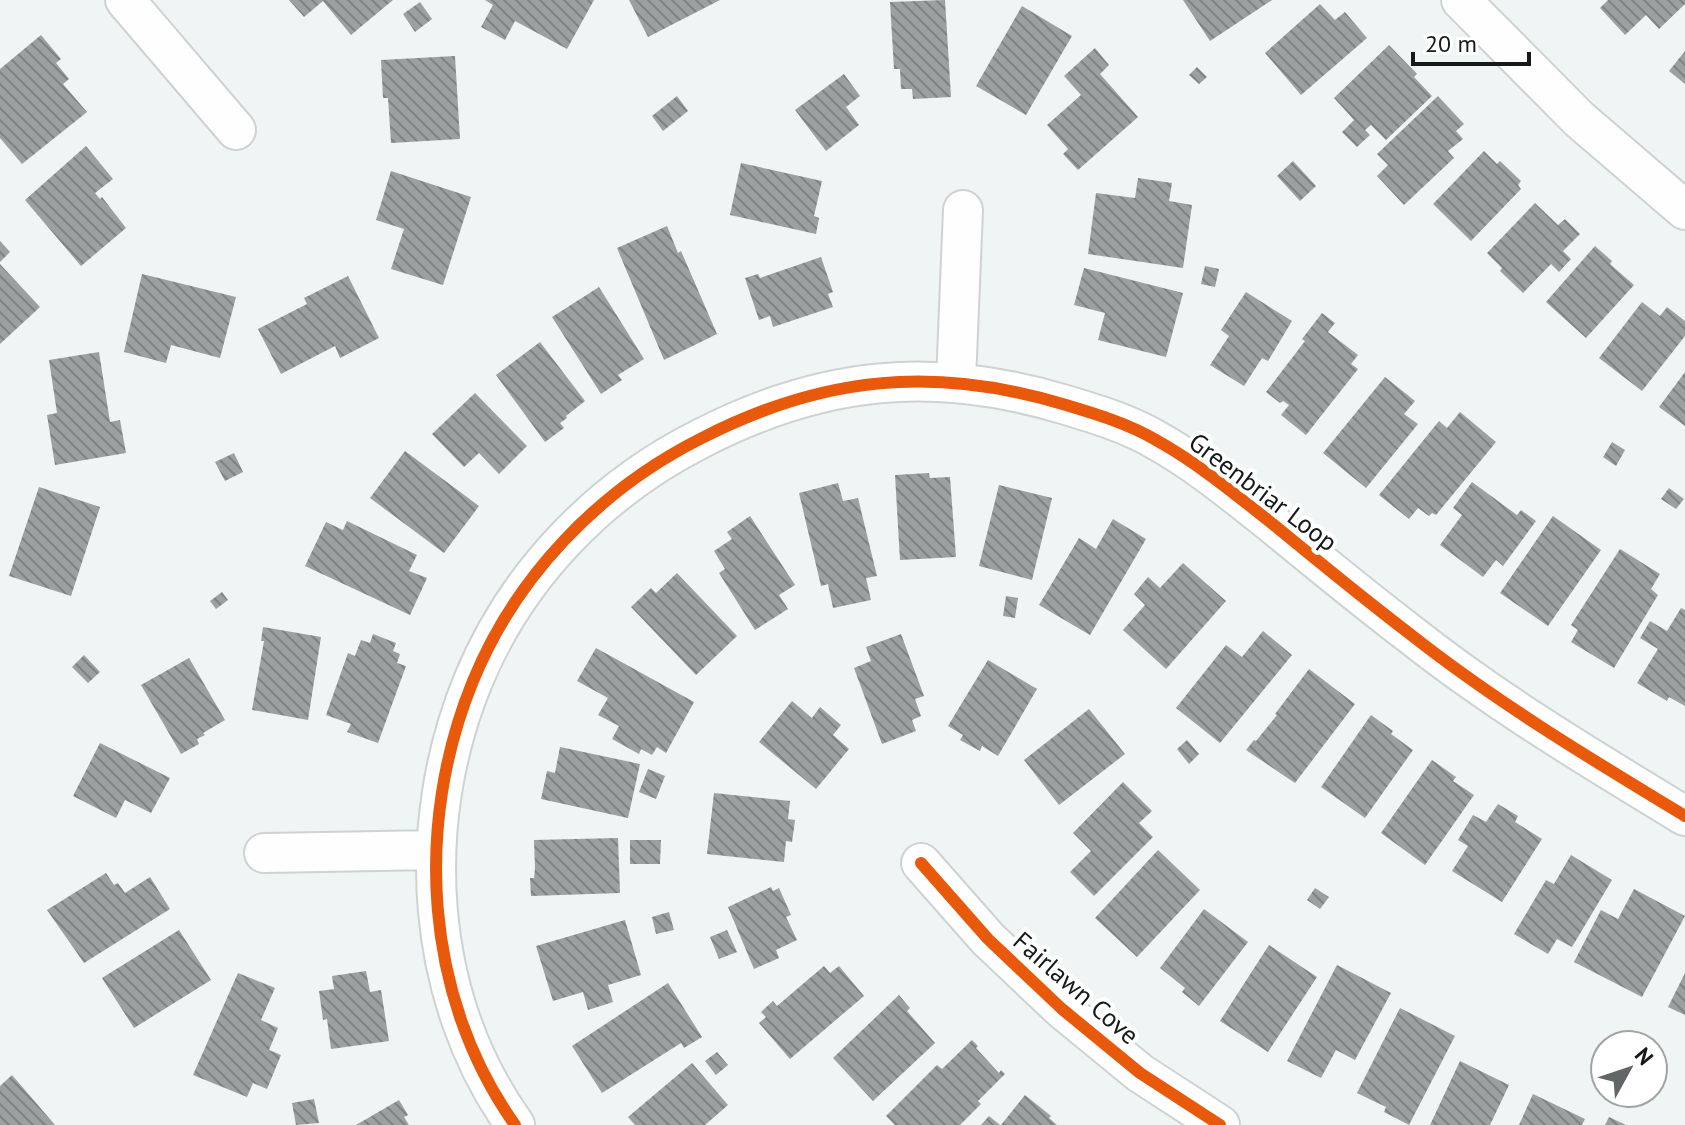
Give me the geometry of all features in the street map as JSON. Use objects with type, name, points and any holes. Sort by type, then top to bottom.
[{"type":"street","points":[[125,0],[236,130]]},
{"type":"street","points":[[1461,0],[1579,119],[1685,210]]},
{"type":"street","points":[[956,381],[963,210]]},
{"type":"street","name":"Greenbriar Loop","points":[[515,1125],[474,1055],[456,1013],[438,912],[435,850],[445,774],[462,708],[482,659],[524,587],[567,536],[593,512],[670,454],[740,418],[788,400],[852,386],[956,381],[1029,393],[1152,437],[1207,472],[1415,638],[1555,737],[1685,816]]},
{"type":"street","points":[[264,853],[435,850]]},
{"type":"street","name":"Fairlawn Cove","points":[[921,863],[988,939],[1062,1009],[1140,1073],[1220,1125]]},
{"type":"building","points":[[289,0],[393,0],[351,35],[323,1],[304,17]]},
{"type":"building","points":[[485,0],[594,0],[567,49],[515,21],[505,40],[481,27],[493,5]]},
{"type":"building","points":[[629,0],[720,0],[648,37]]},
{"type":"building","points":[[945,0],[951,97],[913,99],[912,89],[901,89],[900,69],[894,69],[890,2]]},
{"type":"building","points":[[1183,0],[1272,0],[1210,41]]},
{"type":"building","points":[[1608,0],[1685,0],[1685,4],[1659,29],[1646,15],[1625,35],[1600,8]]},
{"type":"building","points":[[420,2],[432,19],[415,32],[403,14]]},
{"type":"building","points":[[1320,4],[1335,20],[1345,12],[1367,38],[1301,95],[1265,53]]},
{"type":"building","points":[[1022,6],[1072,36],[1026,115],[976,86]]},
{"type":"building","points":[[41,35],[61,59],[56,63],[69,79],[63,84],[87,112],[22,164],[0,138],[0,69]]},
{"type":"building","points":[[1389,45],[1417,74],[1414,77],[1432,96],[1386,140],[1371,125],[1365,130],[1370,135],[1357,147],[1342,132],[1354,120],[1334,98]]},
{"type":"building","points":[[1095,48],[1109,65],[1100,74],[1138,117],[1078,170],[1063,154],[1068,149],[1047,125],[1081,95],[1064,76]]},
{"type":"building","points":[[1685,51],[1685,84],[1669,71]]},
{"type":"building","points":[[455,56],[460,139],[391,143],[388,98],[383,98],[381,60]]},
{"type":"building","points":[[1197,67],[1207,77],[1199,84],[1189,75]]},
{"type":"building","points":[[844,74],[860,96],[846,107],[859,125],[826,151],[795,110]]},
{"type":"building","points":[[677,96],[688,111],[663,131],[652,116]]},
{"type":"building","points":[[1438,96],[1464,124],[1456,131],[1463,139],[1448,151],[1454,158],[1404,205],[1377,176],[1388,165],[1377,154]]},
{"type":"building","points":[[86,146],[113,179],[95,193],[100,199],[102,197],[126,228],[81,266],[25,200]]},
{"type":"building","points":[[1484,151],[1521,181],[1518,185],[1521,189],[1471,241],[1433,204]]},
{"type":"building","points":[[1293,161],[1316,186],[1300,201],[1277,176]]},
{"type":"building","points":[[741,163],[822,181],[814,216],[819,218],[816,234],[730,215]]},
{"type":"building","points":[[391,171],[471,197],[443,285],[391,269],[404,229],[376,220]]},
{"type":"building","points":[[1138,178],[1172,183],[1169,201],[1192,205],[1183,268],[1088,254],[1096,193],[1135,198]]},
{"type":"building","points":[[1535,203],[1558,225],[1565,219],[1580,234],[1563,251],[1571,259],[1559,272],[1551,264],[1523,293],[1487,253]]},
{"type":"building","points":[[667,226],[717,334],[664,360],[617,248]]},
{"type":"building","points":[[0,241],[10,252],[0,262]]},
{"type":"building","points":[[1595,246],[1634,285],[1586,338],[1546,302]]},
{"type":"building","points":[[821,257],[833,292],[828,294],[833,307],[773,327],[770,316],[759,320],[745,278],[758,274],[760,278]]},
{"type":"building","points":[[0,264],[40,307],[0,344]]},
{"type":"building","points":[[1205,266],[1219,269],[1215,287],[1201,284]]},
{"type":"building","points":[[1084,268],[1183,293],[1166,357],[1098,340],[1105,313],[1074,305]]},
{"type":"building","points":[[142,274],[236,297],[220,358],[171,345],[166,363],[124,352]]},
{"type":"building","points":[[348,276],[379,338],[340,358],[335,346],[281,374],[258,329],[307,304],[304,298]]},
{"type":"building","points":[[599,287],[644,359],[618,375],[622,380],[601,394],[552,317]]},
{"type":"building","points":[[1246,292],[1292,321],[1268,361],[1262,358],[1244,386],[1210,365],[1229,336],[1221,330]]},
{"type":"building","points":[[1642,302],[1660,316],[1667,307],[1685,321],[1685,336],[1642,391],[1599,358]]},
{"type":"building","points":[[1322,313],[1335,323],[1328,332],[1358,355],[1351,364],[1358,369],[1306,435],[1281,415],[1289,405],[1283,401],[1280,403],[1266,392]]},
{"type":"building","points":[[540,342],[585,401],[560,423],[564,428],[545,442],[496,375]]},
{"type":"building","points":[[99,352],[110,422],[120,420],[126,453],[55,465],[47,415],[57,413],[49,360]]},
{"type":"building","points":[[1685,372],[1685,426],[1659,407]]},
{"type":"building","points":[[1385,377],[1415,401],[1404,414],[1418,424],[1366,488],[1323,453]]},
{"type":"building","points":[[475,393],[527,446],[499,474],[479,453],[464,467],[432,434]]},
{"type":"building","points":[[1460,412],[1496,442],[1436,515],[1432,513],[1429,516],[1418,508],[1409,519],[1379,495],[1439,421],[1447,428]]},
{"type":"building","points":[[1612,442],[1625,450],[1616,466],[1603,457]]},
{"type":"building","points":[[405,451],[479,506],[444,553],[370,498]]},
{"type":"building","points":[[234,453],[243,472],[225,481],[215,462]]},
{"type":"building","points":[[929,473],[930,478],[950,477],[956,557],[900,560],[895,475]]},
{"type":"building","points":[[1472,482],[1517,515],[1521,510],[1536,521],[1503,566],[1496,560],[1483,577],[1440,545],[1462,515],[1453,508]]},
{"type":"building","points":[[838,483],[843,501],[858,498],[877,576],[866,578],[871,600],[833,608],[828,584],[821,586],[799,493]]},
{"type":"building","points":[[999,485],[1052,498],[1032,580],[979,566]]},
{"type":"building","points":[[39,487],[100,507],[71,596],[9,576]]},
{"type":"building","points":[[1669,488],[1684,499],[1676,509],[1661,499]]},
{"type":"building","points":[[750,516],[795,585],[779,595],[788,609],[755,630],[719,573],[725,569],[714,551],[732,539],[727,532]]},
{"type":"building","points":[[1553,516],[1601,550],[1548,626],[1500,593]]},
{"type":"building","points":[[1113,519],[1146,539],[1090,635],[1039,605],[1079,538],[1096,549]]},
{"type":"building","points":[[347,521],[417,555],[409,571],[427,578],[410,615],[305,566],[326,522],[343,530]]},
{"type":"building","points":[[1620,549],[1660,574],[1651,589],[1658,595],[1614,668],[1571,642],[1578,630],[1571,625]]},
{"type":"building","points":[[1183,563],[1226,601],[1166,669],[1123,630],[1145,605],[1134,594],[1148,577],[1160,588]]},
{"type":"building","points":[[677,573],[737,636],[696,675],[631,607],[651,588],[656,593]]},
{"type":"building","points":[[222,592],[228,600],[216,609],[210,601]]},
{"type":"building","points":[[1006,596],[1018,598],[1015,618],[1003,616]]},
{"type":"building","points":[[1681,608],[1685,610],[1685,706],[1669,697],[1667,701],[1637,683],[1658,649],[1640,638],[1650,621],[1667,631]]},
{"type":"building","points":[[263,627],[321,637],[308,720],[252,710],[264,641],[261,641]]},
{"type":"building","points":[[1263,631],[1292,655],[1220,743],[1176,708],[1226,645],[1242,657]]},
{"type":"building","points":[[373,634],[396,643],[393,651],[400,654],[397,663],[406,666],[378,743],[347,732],[351,724],[326,715],[348,653],[355,656],[361,640],[370,643]]},
{"type":"building","points":[[901,634],[924,696],[915,699],[921,716],[912,720],[916,731],[882,744],[854,668],[871,661],[866,647]]},
{"type":"building","points":[[596,648],[694,702],[666,753],[657,747],[652,755],[641,749],[639,754],[612,739],[619,726],[598,715],[608,698],[577,681]]},
{"type":"building","points":[[84,655],[100,672],[88,683],[72,667]]},
{"type":"building","points":[[189,658],[225,720],[203,733],[205,735],[197,739],[199,744],[181,754],[141,685]]},
{"type":"building","points":[[988,660],[1037,689],[998,756],[982,746],[980,751],[960,740],[963,735],[948,726]]},
{"type":"building","points":[[1309,669],[1355,704],[1295,783],[1246,750],[1277,715]]},
{"type":"building","points":[[792,701],[812,718],[820,707],[841,725],[833,735],[849,749],[816,789],[759,742]]},
{"type":"building","points":[[1089,709],[1125,754],[1059,805],[1024,760]]},
{"type":"building","points":[[1371,715],[1413,750],[1365,818],[1321,787]]},
{"type":"building","points":[[1187,740],[1199,754],[1189,764],[1177,749]]},
{"type":"building","points":[[100,743],[170,778],[151,813],[125,800],[116,818],[73,796]]},
{"type":"building","points":[[560,747],[640,764],[628,818],[541,799],[547,771],[555,773]]},
{"type":"building","points":[[1432,760],[1456,777],[1453,781],[1474,795],[1425,865],[1381,833]]},
{"type":"building","points":[[648,769],[665,776],[656,799],[639,792]]},
{"type":"building","points":[[1123,782],[1152,811],[1139,823],[1153,837],[1094,896],[1070,872],[1091,851],[1073,833]]},
{"type":"building","points":[[714,793],[790,801],[788,819],[795,820],[792,842],[786,841],[784,862],[707,854]]},
{"type":"building","points":[[1498,804],[1518,816],[1515,822],[1542,839],[1502,902],[1452,871],[1468,846],[1458,840],[1473,815],[1486,822]]},
{"type":"building","points":[[618,838],[620,893],[531,896],[530,878],[534,878],[535,868],[534,840]]},
{"type":"building","points":[[630,840],[661,840],[660,864],[630,864]]},
{"type":"building","points":[[1158,850],[1200,890],[1137,957],[1095,918]]},
{"type":"building","points":[[1571,855],[1612,880],[1572,947],[1557,939],[1548,954],[1514,934],[1546,880],[1554,884]]},
{"type":"building","points":[[106,873],[114,885],[118,883],[125,893],[150,877],[170,909],[84,963],[47,910]]},
{"type":"building","points":[[771,887],[773,891],[779,888],[791,915],[786,917],[797,940],[776,950],[779,958],[754,969],[728,907]]},
{"type":"building","points":[[1315,888],[1329,897],[1320,909],[1307,900]]},
{"type":"building","points":[[1634,889],[1685,916],[1642,997],[1574,962],[1601,910],[1618,919]]},
{"type":"building","points":[[1204,909],[1248,942],[1199,1006],[1182,992],[1185,988],[1160,968]]},
{"type":"building","points":[[669,912],[674,930],[656,934],[652,917]]},
{"type":"building","points":[[625,920],[641,975],[608,985],[613,1002],[588,1010],[583,992],[553,1001],[536,946]]},
{"type":"building","points":[[179,930],[211,980],[134,1028],[102,978]]},
{"type":"building","points":[[727,930],[737,952],[719,959],[710,937]]},
{"type":"building","points":[[1269,945],[1317,977],[1268,1052],[1220,1021]]},
{"type":"building","points":[[1337,965],[1391,993],[1355,1060],[1336,1050],[1321,1078],[1287,1061]]},
{"type":"building","points":[[824,966],[830,973],[839,966],[864,996],[790,1059],[759,1023],[766,1017],[761,1012],[773,1001],[777,1006]]},
{"type":"building","points":[[366,971],[370,992],[381,990],[389,1041],[331,1049],[319,991],[334,989],[332,976]]},
{"type":"building","points":[[238,973],[275,988],[261,1020],[278,1028],[269,1050],[281,1055],[267,1089],[253,1083],[247,1097],[193,1075]]},
{"type":"building","points":[[1685,973],[1685,1015],[1668,1007]]},
{"type":"building","points":[[668,983],[702,1037],[684,1048],[681,1043],[602,1093],[572,1046]]},
{"type":"building","points":[[899,995],[910,1008],[907,1011],[935,1043],[873,1101],[833,1058]]},
{"type":"building","points":[[1400,1008],[1455,1036],[1409,1125],[1384,1112],[1386,1107],[1357,1093]]},
{"type":"building","points":[[972,1040],[999,1073],[1001,1070],[1005,1074],[960,1125],[895,1125],[886,1116],[937,1065],[942,1069]]},
{"type":"building","points":[[717,1052],[728,1065],[716,1075],[705,1061]]},
{"type":"building","points":[[1460,1061],[1509,1085],[1490,1125],[1430,1125]]},
{"type":"building","points":[[692,1063],[728,1105],[705,1125],[635,1125],[628,1117]]},
{"type":"building","points":[[12,1075],[55,1125],[0,1125],[0,1086]]},
{"type":"building","points":[[1533,1094],[1585,1119],[1582,1125],[1519,1125]]},
{"type":"building","points":[[1025,1095],[1051,1116],[1049,1118],[1057,1125],[1001,1125]]},
{"type":"building","points":[[314,1099],[319,1123],[296,1125],[292,1103]]},
{"type":"building","points":[[399,1100],[408,1115],[404,1117],[409,1125],[356,1125]]},
{"type":"building","points":[[989,1116],[1000,1125],[981,1125]]},
{"type":"building","points":[[1609,1117],[1626,1125],[1605,1125]]},
{"type":"cycle path","points":[[515,1125],[485,1075],[462,1022],[446,966],[438,909],[436,851],[442,793],[454,736],[473,681],[512,606],[537,572],[595,510],[663,460],[700,439],[790,401],[879,383],[970,385],[1017,392],[1066,405],[1146,434],[1217,480],[1476,683],[1685,816]]},
{"type":"cycle path","points":[[921,863],[988,939],[1062,1009],[1140,1073],[1220,1125]]}]
